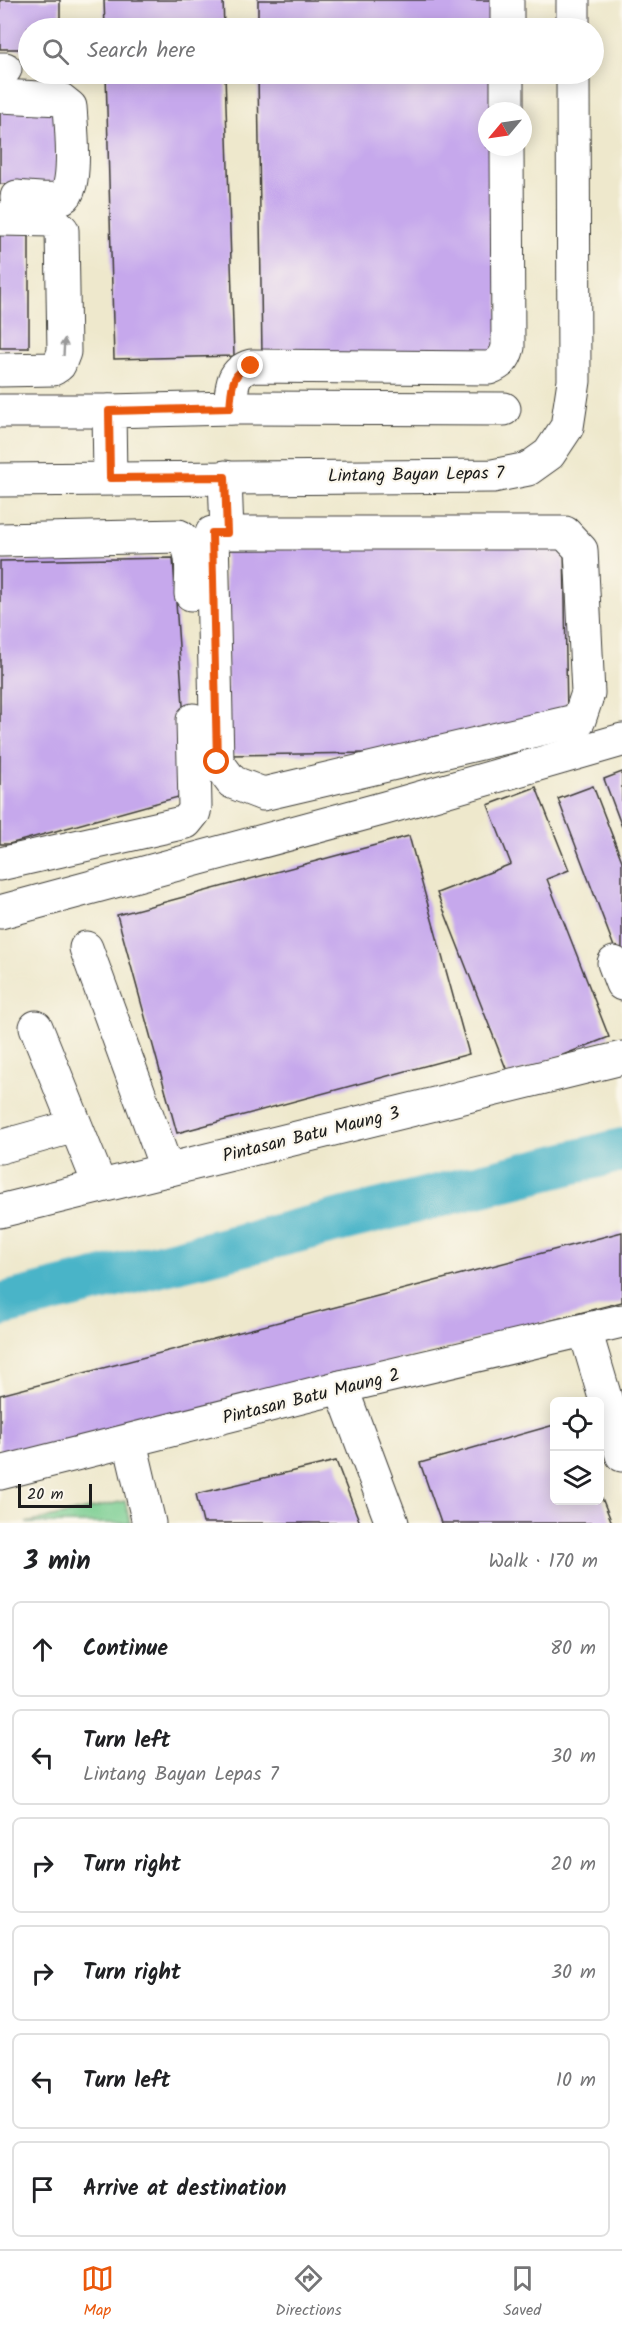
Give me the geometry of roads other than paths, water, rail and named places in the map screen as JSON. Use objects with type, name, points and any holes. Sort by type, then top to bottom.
[{"type":"street","points":[[507,0],[507,18]]},
{"type":"street","points":[[573,0],[573,18]]},
{"type":"street","points":[[2,78],[18,84]]},
{"type":"street","points":[[0,197],[59,198],[66,196],[72,178],[70,107],[60,99],[19,84]]},
{"type":"street","points":[[507,84],[507,102]]},
{"type":"street","name":"Lintang Bayan Lepas 7","points":[[0,480],[493,476],[528,469],[549,454],[567,427],[574,381],[573,84]]},
{"type":"street","points":[[230,408],[233,380],[243,368],[251,366],[489,368],[498,364],[506,356],[507,347],[507,156]]},
{"type":"street","points":[[0,219],[52,220],[62,230],[64,352],[59,365],[53,369],[0,370]]},
{"type":"street","points":[[0,411],[230,408],[504,409]]},
{"type":"street","points":[[109,411],[110,478]]},
{"type":"street","points":[[225,477],[227,533]]},
{"type":"street","points":[[565,532],[581,550],[588,693],[579,720],[263,794],[232,782],[217,762],[212,533],[227,533],[565,532]]},
{"type":"street","points":[[0,540],[171,535],[185,540],[190,553],[195,806],[191,817],[180,824],[0,864]]},
{"type":"street","points":[[0,912],[385,808],[622,740]]},
{"type":"street","points":[[86,948],[167,1170]]},
{"type":"street","points":[[36,1027],[100,1186]]},
{"type":"street","name":"Pintasan Batu Maung 3","points":[[0,1211],[622,1058]]},
{"type":"street","points":[[0,1147],[75,1126]]},
{"type":"street","name":"Pintasan Batu Maung 2","points":[[0,1473],[130,1442],[340,1387],[622,1321]]},
{"type":"street","points":[[585,1330],[622,1455]]},
{"type":"street","points":[[340,1387],[392,1523]]},
{"type":"street","points":[[130,1442],[149,1523]]},
{"type":"waterway","points":[[0,1305],[622,1150]]}]
